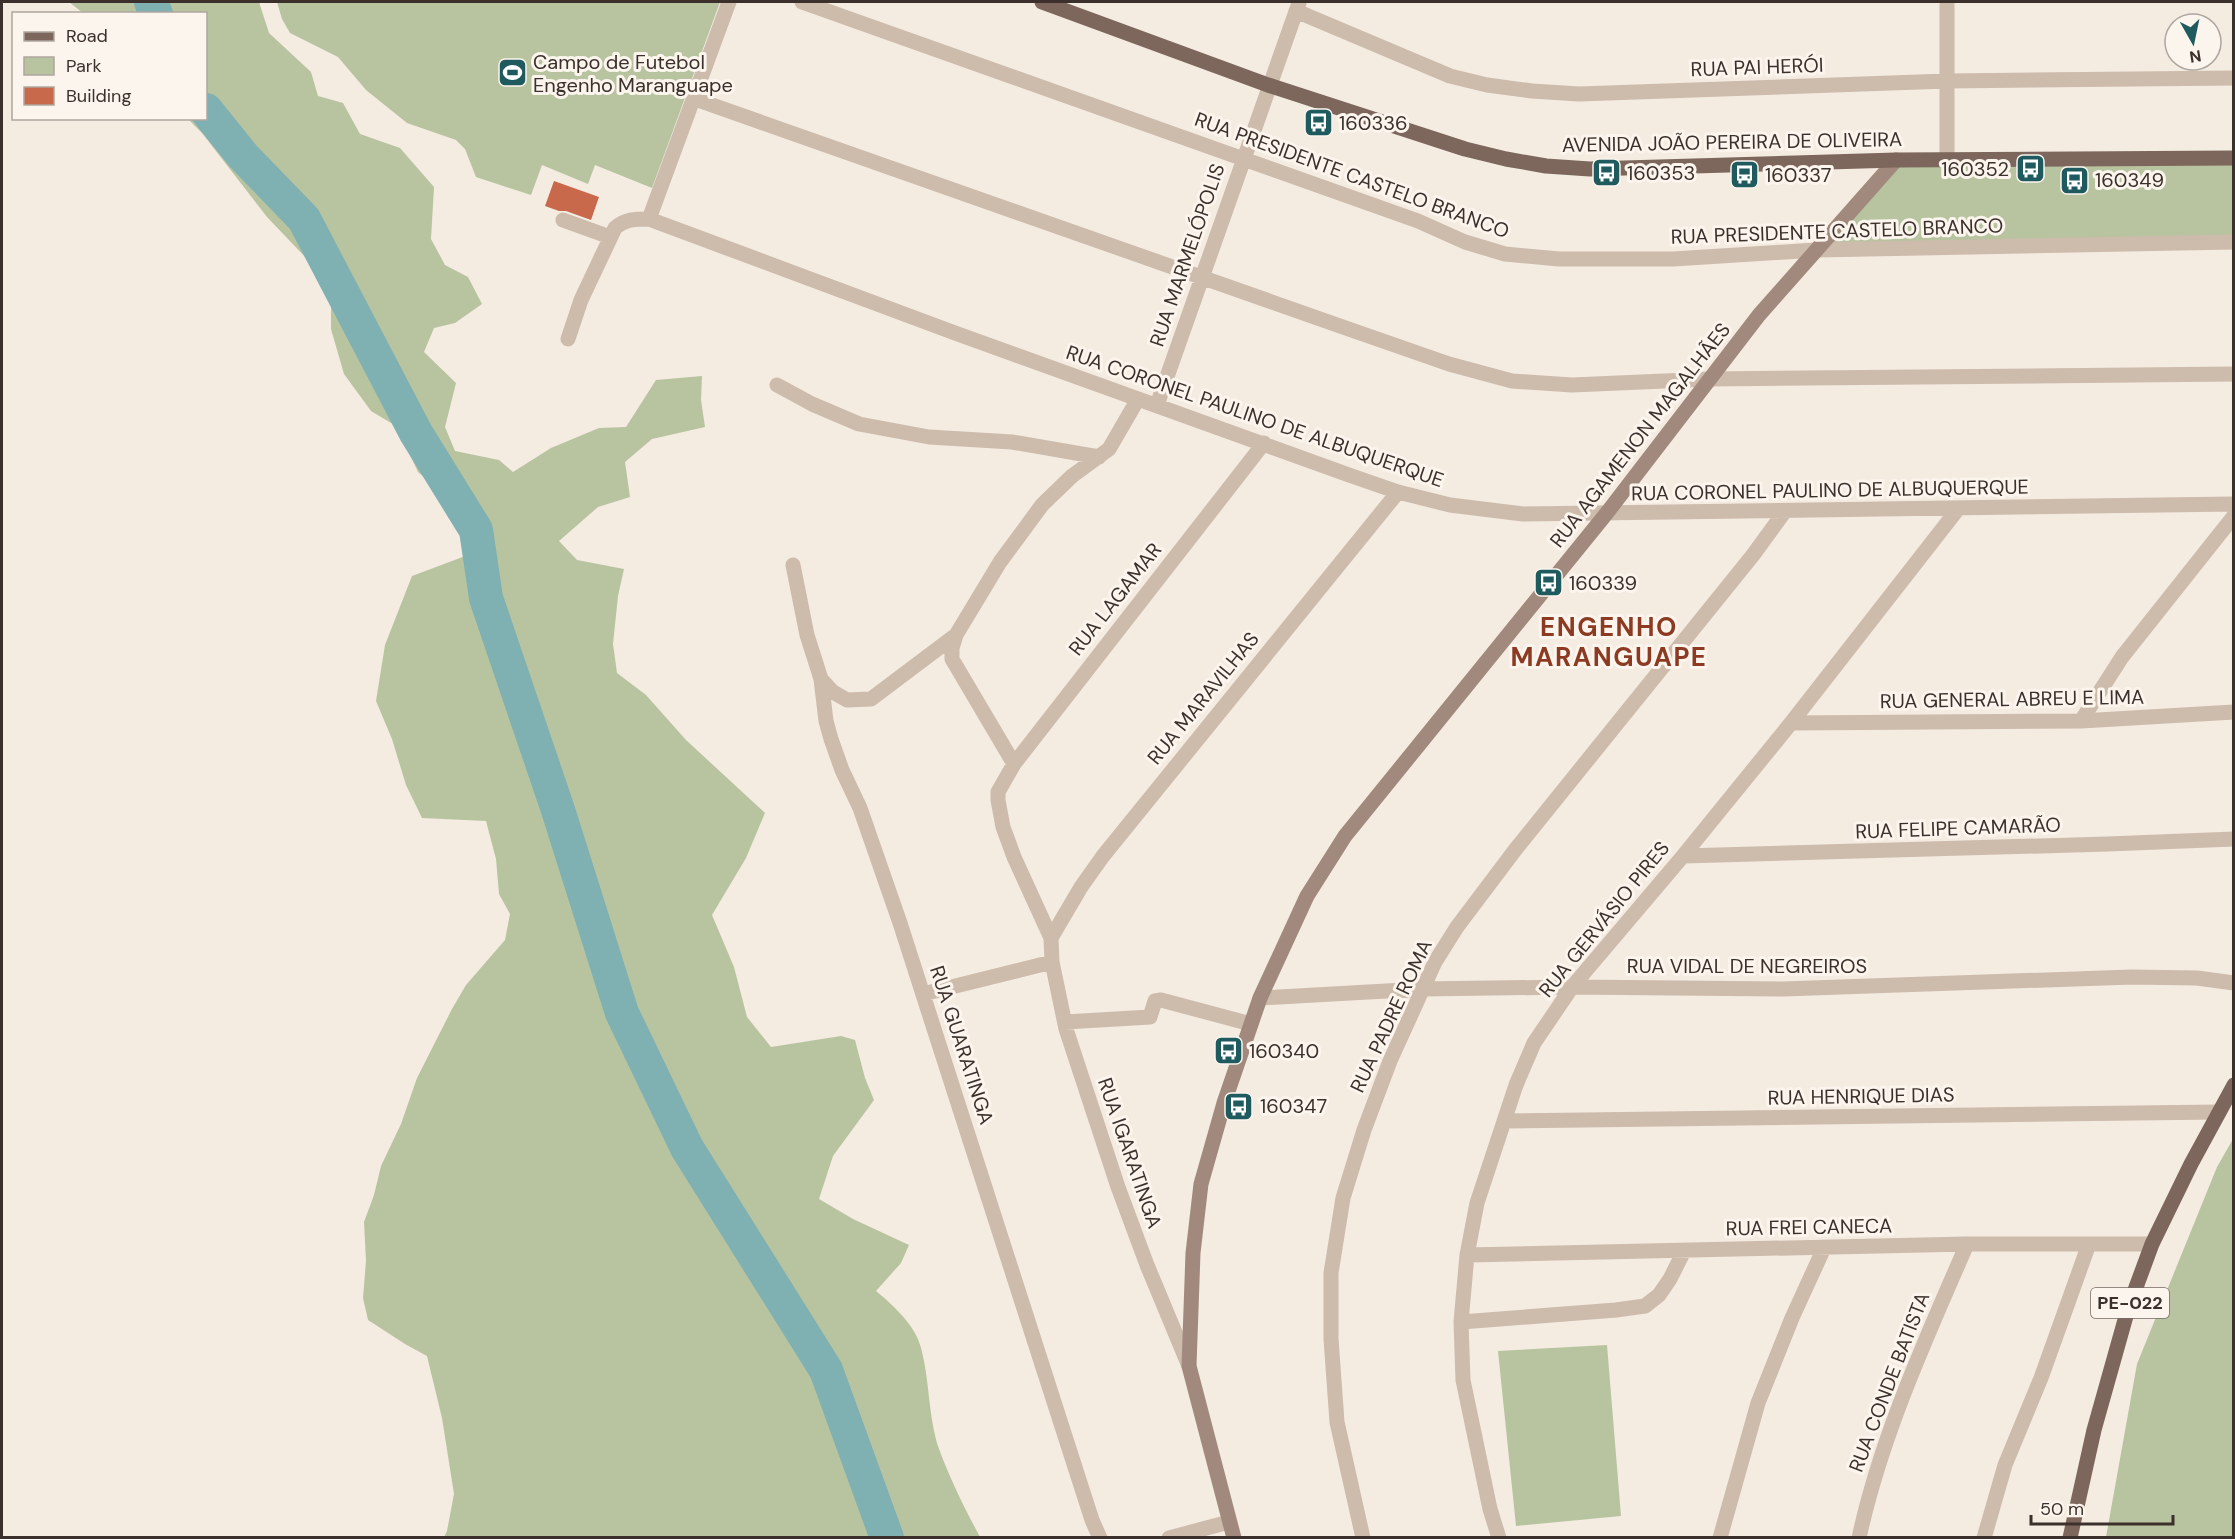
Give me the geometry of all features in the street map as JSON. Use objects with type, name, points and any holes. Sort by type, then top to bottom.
[{"type":"main road","name":"AVENIDA JOÃO PEREIRA DE OLIVEIRA","points":[[1042,2],[1268,85],[1466,149],[1546,166],[1590,169],[1947,159],[2234,158]]},
{"type":"main road","name":"PE-022","points":[[2070,1538],[2100,1408],[2128,1309],[2152,1244],[2190,1164],[2234,1085]]},
{"type":"street","points":[[568,339],[581,300],[615,228],[622,222],[649,219],[729,2]]},
{"type":"street","name":"RUA PRESIDENTE CASTELO BRANCO","points":[[802,2],[1418,221],[1465,242],[1505,254],[1559,260],[1673,259],[1816,250],[2234,242]]},
{"type":"street","points":[[1947,2],[1947,159]]},
{"type":"street","name":"RUA MARMELÓPOLIS","points":[[1157,405],[1268,85],[1298,6]]},
{"type":"street","name":"RUA PAI HERÓI","points":[[1298,6],[1450,76],[1487,85],[1532,91],[1579,94],[1947,81],[2234,78]]},
{"type":"street","points":[[695,99],[1438,360],[1512,381],[1572,385],[1711,379],[2234,374]]},
{"type":"street","name":"RUA AGAMENON MAGALHÃES","points":[[1189,1366],[1193,1253],[1201,1184],[1224,1103],[1260,998],[1307,896],[1346,836],[1606,514],[1758,315],[1896,160]]},
{"type":"street","name":"RUA CORONEL PAULINO DE ALBUQUERQUE","points":[[649,219],[1398,492],[1450,505],[1523,514],[1606,514],[2234,504]]},
{"type":"street","points":[[563,220],[610,237]]},
{"type":"street","points":[[777,385],[812,404],[858,424],[929,437],[977,438],[1012,442],[1099,458]]},
{"type":"street","points":[[1014,764],[952,659],[952,648],[956,635],[1000,562],[1042,505],[1072,476],[1099,458],[1118,436],[1138,399]]},
{"type":"street","name":"RUA LAGAMAR","points":[[1003,783],[1014,764],[1264,442]]},
{"type":"street","name":"RUA MARAVILHAS","points":[[1051,938],[1081,887],[1103,856],[1398,492]]},
{"type":"street","name":"RUA GERVÁSIO PIRES","points":[[1499,1538],[1488,1499],[1466,1391],[1461,1322],[1467,1255],[1477,1203],[1516,1085],[1534,1043],[1572,987],[1791,723],[1958,509]]},
{"type":"street","name":"RUA PADRE ROMA","points":[[1363,1538],[1337,1422],[1331,1339],[1331,1273],[1343,1198],[1364,1130],[1390,1061],[1422,989],[1457,927],[1502,867],[1753,555],[1785,511]]},
{"type":"street","points":[[2081,721],[2121,657],[2234,516]]},
{"type":"street","name":"RUA GUARATINGA","points":[[792,565],[807,635],[822,679],[826,721],[831,739],[842,770],[860,808],[923,994],[1092,1520],[1100,1538]]},
{"type":"street","points":[[822,679],[832,692],[847,700],[871,699],[956,635]]},
{"type":"street","name":"RUA GENERAL ABREU E LIMA","points":[[1791,723],[2081,721],[2234,712]]},
{"type":"street","name":"RUA IGARATINGA","points":[[1003,783],[998,800],[1003,827],[1014,857],[1051,938],[1052,962],[1065,1022],[1122,1198],[1189,1366],[1234,1538]]},
{"type":"street","name":"RUA FELIPE CAMARÃO","points":[[1683,856],[1884,852],[2234,839]]},
{"type":"street","points":[[923,994],[1052,962]]},
{"type":"street","name":"RUA VIDAL DE NEGREIROS","points":[[1260,998],[1422,989],[1572,987],[1783,989],[2132,977],[2197,978],[2234,983]]},
{"type":"street","points":[[1065,1022],[1150,1017],[1155,1001],[1161,999],[1251,1024]]},
{"type":"street","name":"RUA HENRIQUE DIAS","points":[[1504,1121],[2219,1112]]},
{"type":"street","name":"RUA FREI CANECA","points":[[1467,1255],[1967,1244],[2152,1244]]},
{"type":"street","name":"RUA CONDE BATISTA","points":[[1859,1538],[1868,1498],[1902,1403],[1967,1244]]},
{"type":"street","points":[[1984,1538],[2006,1465],[2041,1378],[2089,1244]]},
{"type":"street","points":[[1720,1538],[1758,1404],[1792,1318],[1824,1248]]},
{"type":"street","points":[[1461,1322],[1645,1306],[1659,1296],[1684,1251]]},
{"type":"street","points":[[1169,1538],[1229,1522]]},
{"type":"green space","points":[[69,2],[259,2],[269,33],[311,72],[318,96],[343,103],[360,134],[400,148],[434,187],[431,239],[445,265],[468,277],[482,304],[455,323],[434,328],[424,352],[456,383],[445,427],[455,451],[499,460],[513,472],[551,448],[599,428],[626,427],[656,380],[702,376],[701,400],[705,427],[652,439],[625,462],[630,497],[598,507],[559,541],[577,560],[624,569],[618,596],[613,644],[617,673],[646,695],[686,740],[765,813],[746,858],[712,915],[734,967],[747,1017],[771,1047],[841,1036],[855,1040],[865,1078],[874,1100],[833,1156],[819,1199],[853,1219],[909,1245],[901,1263],[876,1291],[903,1316],[918,1340],[924,1361],[935,1437],[958,1494],[980,1537],[444,1537],[454,1494],[442,1418],[427,1356],[368,1320],[363,1298],[366,1261],[364,1222],[381,1166],[401,1124],[417,1078],[466,985],[505,940],[510,914],[499,894],[496,859],[486,821],[422,818],[406,785],[392,739],[376,701],[385,645],[412,576],[468,555],[448,498],[418,472],[396,426],[371,411],[344,374],[331,329],[331,290],[308,260],[267,217],[202,133],[189,120],[207,120],[207,12],[82,12]]},
{"type":"green space","points":[[277,2],[720,2],[652,188],[595,165],[588,184],[542,165],[531,195],[476,177],[465,149],[456,140],[407,123],[366,90],[338,57],[290,33],[282,19]]},
{"type":"green space","points":[[2233,158],[2233,241],[1828,245],[1896,160]]},
{"type":"green space","points":[[2233,1139],[2233,1537],[2106,1537],[2137,1364],[2217,1167]]},
{"type":"green space","points":[[1607,1345],[1621,1516],[1516,1526],[1498,1351]]},
{"type":"building","points":[[554,181],[599,197],[591,220],[545,206]]},
{"type":"waterway","points":[[151,2],[155,12]]},
{"type":"waterway","points":[[207,111],[243,156],[304,219],[416,433],[476,530],[486,598],[558,810],[622,1013],[687,1148],[826,1370],[887,1538]]},
{"type":"place","name":"Campo de Futebol Engenho Maranguape","points":[[512,73]]},
{"type":"place","name":"160336","points":[[1318,123]]},
{"type":"place","name":"160352","points":[[2030,169]]},
{"type":"place","name":"160353","points":[[1606,173]]},
{"type":"place","name":"160337","points":[[1744,175]]},
{"type":"place","name":"160349","points":[[2074,180]]},
{"type":"place","name":"160339","points":[[1548,583]]},
{"type":"place","name":"160340","points":[[1228,1051]]},
{"type":"place","name":"160347","points":[[1239,1106]]},
{"type":"district","name":"ENGENHO MARANGUAPE","points":[[1609,642]]}]
